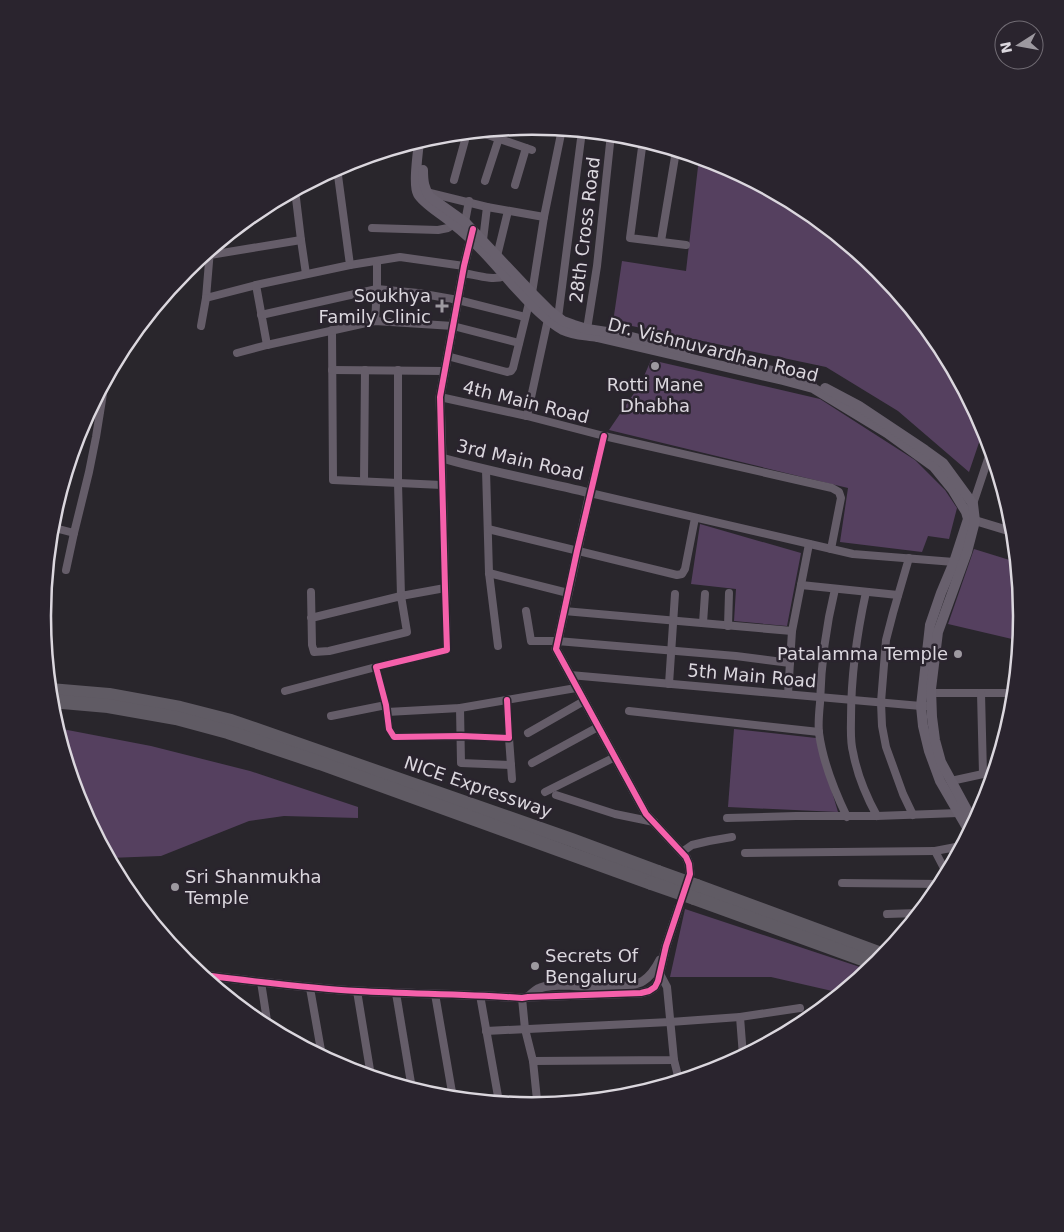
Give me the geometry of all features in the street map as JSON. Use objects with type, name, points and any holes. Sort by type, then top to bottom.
[{"type":"highway","name":"NICE Expressway","points":[[57,690],[109,695],[180,708],[231,721],[572,840],[655,877]]},
{"type":"highway","name":"NICE Expressway","points":[[59,702],[108,706],[176,718],[228,732],[655,877],[694,886],[876,952]]},
{"type":"highway","name":"NICE Expressway","points":[[694,886],[867,960]]},
{"type":"main road","points":[[425,148],[423,182],[426,192]]},
{"type":"main road","name":"Dr. Vishnuvardhan Road","points":[[418,149],[416,186],[418,194],[425,202],[454,224],[483,240],[498,256],[530,298]]},
{"type":"main road","name":"Dr. Vishnuvardhan Road","points":[[426,192],[468,231],[505,276],[553,318],[563,330],[814,388],[887,433],[934,467],[971,514]]},
{"type":"main road","name":"Dr. Vishnuvardhan Road","points":[[553,318],[587,329],[620,334],[724,361],[772,370],[813,382],[858,406],[943,463],[971,514]]},
{"type":"main road","points":[[965,824],[940,781],[928,751],[924,726],[930,625],[971,514]]},
{"type":"main road","points":[[969,815],[941,762],[935,740],[932,717],[926,706],[931,693],[938,632],[967,552],[971,514]]},
{"type":"street","points":[[447,356],[507,372],[513,368],[530,298],[561,136]]},
{"type":"street","points":[[494,137],[529,149],[515,185]]},
{"type":"street","points":[[485,181],[499,138]]},
{"type":"street","points":[[527,416],[553,318],[581,138]]},
{"type":"street","points":[[454,180],[465,140]]},
{"type":"street","name":"28th Cross Road","points":[[587,329],[597,266],[610,141]]},
{"type":"street","points":[[642,148],[630,238],[686,245]]},
{"type":"street","points":[[661,241],[675,157]]},
{"type":"street","points":[[338,176],[350,266]]},
{"type":"street","points":[[426,192],[487,207],[544,217]]},
{"type":"street","points":[[296,198],[306,274]]},
{"type":"street","points":[[285,690],[447,650],[440,397],[463,270],[468,231],[469,202]]},
{"type":"street","points":[[483,240],[487,207]]},
{"type":"street","points":[[498,256],[508,211]]},
{"type":"street","points":[[372,228],[438,230],[448,228],[454,224]]},
{"type":"street","points":[[220,251],[301,240]]},
{"type":"street","points":[[206,298],[306,274],[400,257],[491,278],[505,276]]},
{"type":"street","points":[[201,326],[209,260]]},
{"type":"street","points":[[375,321],[376,261]]},
{"type":"street","points":[[256,285],[267,345]]},
{"type":"street","points":[[262,315],[377,289],[418,293],[458,300],[526,317]]},
{"type":"street","points":[[237,353],[375,321],[452,326],[519,343]]},
{"type":"street","points":[[332,330],[333,480],[442,486]]},
{"type":"street","points":[[332,370],[445,371]]},
{"type":"street","points":[[364,482],[365,370]]},
{"type":"street","points":[[311,592],[312,645],[314,652],[329,651],[407,632],[401,596],[398,370]]},
{"type":"street","name":"4th Main Road","points":[[440,397],[832,488],[839,492],[842,498],[831,549]]},
{"type":"street","points":[[66,570],[89,472],[101,402]]},
{"type":"street","points":[[604,436],[556,650],[646,814],[686,857],[694,886]]},
{"type":"street","name":"3rd Main Road","points":[[442,458],[590,494]]},
{"type":"street","points":[[987,462],[971,514],[1005,529]]},
{"type":"street","points":[[486,470],[489,573],[498,646]]},
{"type":"street","points":[[590,494],[853,554],[954,562]]},
{"type":"street","points":[[488,529],[677,575],[682,574],[685,569],[695,518]]},
{"type":"street","points":[[59,529],[74,533]]},
{"type":"street","points":[[788,694],[792,631],[809,544]]},
{"type":"street","points":[[909,558],[886,640],[881,702],[882,726],[886,746],[903,794],[913,815]]},
{"type":"street","points":[[489,573],[568,593]]},
{"type":"street","points":[[801,585],[898,595]]},
{"type":"street","points":[[311,618],[401,596],[445,588]]},
{"type":"street","points":[[835,589],[829,615],[821,671],[819,732],[826,766],[836,796],[847,817]]},
{"type":"street","points":[[866,592],[860,618],[852,674],[852,750],[867,798],[876,816]]},
{"type":"street","points":[[728,626],[729,593]]},
{"type":"street","points":[[669,684],[675,594]]},
{"type":"street","points":[[703,623],[705,594]]},
{"type":"street","points":[[526,611],[530,641],[558,641],[736,656],[790,664]]},
{"type":"street","points":[[564,611],[792,631]]},
{"type":"street","points":[[376,666],[390,729],[394,737],[461,736],[509,738]]},
{"type":"street","name":"5th Main Road","points":[[570,675],[926,706]]},
{"type":"street","points":[[331,716],[386,708],[460,708],[576,688]]},
{"type":"street","points":[[931,693],[1007,692]]},
{"type":"street","points":[[951,781],[983,774],[981,693]]},
{"type":"street","points":[[507,700],[512,779]]},
{"type":"street","points":[[528,732],[584,701]]},
{"type":"street","points":[[460,708],[461,762],[511,765]]},
{"type":"street","points":[[629,711],[819,732]]},
{"type":"street","points":[[532,762],[598,727]]},
{"type":"street","points":[[545,792],[615,757]]},
{"type":"street","points":[[556,795],[615,814],[654,822]]},
{"type":"street","points":[[728,818],[847,817],[958,813]]},
{"type":"street","points":[[682,852],[692,845],[709,840],[732,837]]},
{"type":"street","points":[[745,853],[935,851],[953,848]]},
{"type":"street","points":[[935,851],[942,865]]},
{"type":"street","points":[[842,883],[931,884]]},
{"type":"street","points":[[214,976],[310,988],[525,998],[641,993],[649,991],[658,981],[666,946],[679,906]]},
{"type":"street","points":[[888,914],[909,913]]},
{"type":"street","points":[[525,998],[540,988],[555,985],[610,986],[636,984],[644,980],[656,968],[666,946]]},
{"type":"street","points":[[660,974],[667,987],[674,1060],[678,1074]]},
{"type":"street","points":[[261,982],[266,1017]]},
{"type":"street","points":[[310,988],[321,1048]]},
{"type":"street","points":[[357,991],[370,1068]]},
{"type":"street","points":[[396,993],[411,1081]]},
{"type":"street","points":[[435,994],[452,1090]]},
{"type":"street","points":[[480,995],[498,1096]]},
{"type":"street","points":[[525,998],[526,1029],[533,1061],[537,1097]]},
{"type":"street","points":[[486,1031],[740,1017],[800,1008]]},
{"type":"street","points":[[740,1017],[742,1048]]},
{"type":"street","points":[[533,1061],[674,1060]]},
{"type":"shaded area","points":[[698,165],[745,185],[799,216],[825,235],[872,276],[913,323],[932,349],[963,403],[979,441],[969,472],[898,411],[826,367],[613,322],[622,261],[686,271]]},
{"type":"shaded area","points":[[651,360],[820,399],[915,460],[945,490],[957,508],[949,539],[928,536],[922,552],[840,542],[848,488],[609,430],[641,383]]},
{"type":"shaded area","points":[[700,524],[801,553],[787,626],[734,621],[736,589],[691,584]]},
{"type":"shaded area","points":[[974,549],[1010,560],[1013,616],[1012,639],[948,624]]},
{"type":"shaded area","points":[[734,729],[816,738],[838,812],[728,807]]},
{"type":"shaded area","points":[[65,730],[151,746],[250,771],[358,807],[358,818],[284,816],[249,821],[161,856],[117,858],[88,800],[77,771]]},
{"type":"shaded area","points":[[685,909],[860,967],[832,991],[771,977],[670,977]]},
{"type":"cycle path","points":[[473,229],[464,266],[440,397],[447,650],[376,667],[386,705],[389,729],[394,737],[461,736],[509,738],[507,700]]},
{"type":"cycle path","points":[[214,976],[338,990],[522,998],[641,993],[655,987],[666,946],[690,874],[689,864],[686,857],[646,814],[556,649],[604,436]]},
{"type":"place","name":"Soukhya Family Clinic","points":[[442,306]]},
{"type":"place","name":"Rotti Mane Dhabha","points":[[655,366]]},
{"type":"place","name":"Patalamma Temple","points":[[958,654]]},
{"type":"place","name":"Sri Shanmukha Temple","points":[[175,887]]},
{"type":"place","name":"Secrets Of Bengaluru","points":[[535,966]]}]
